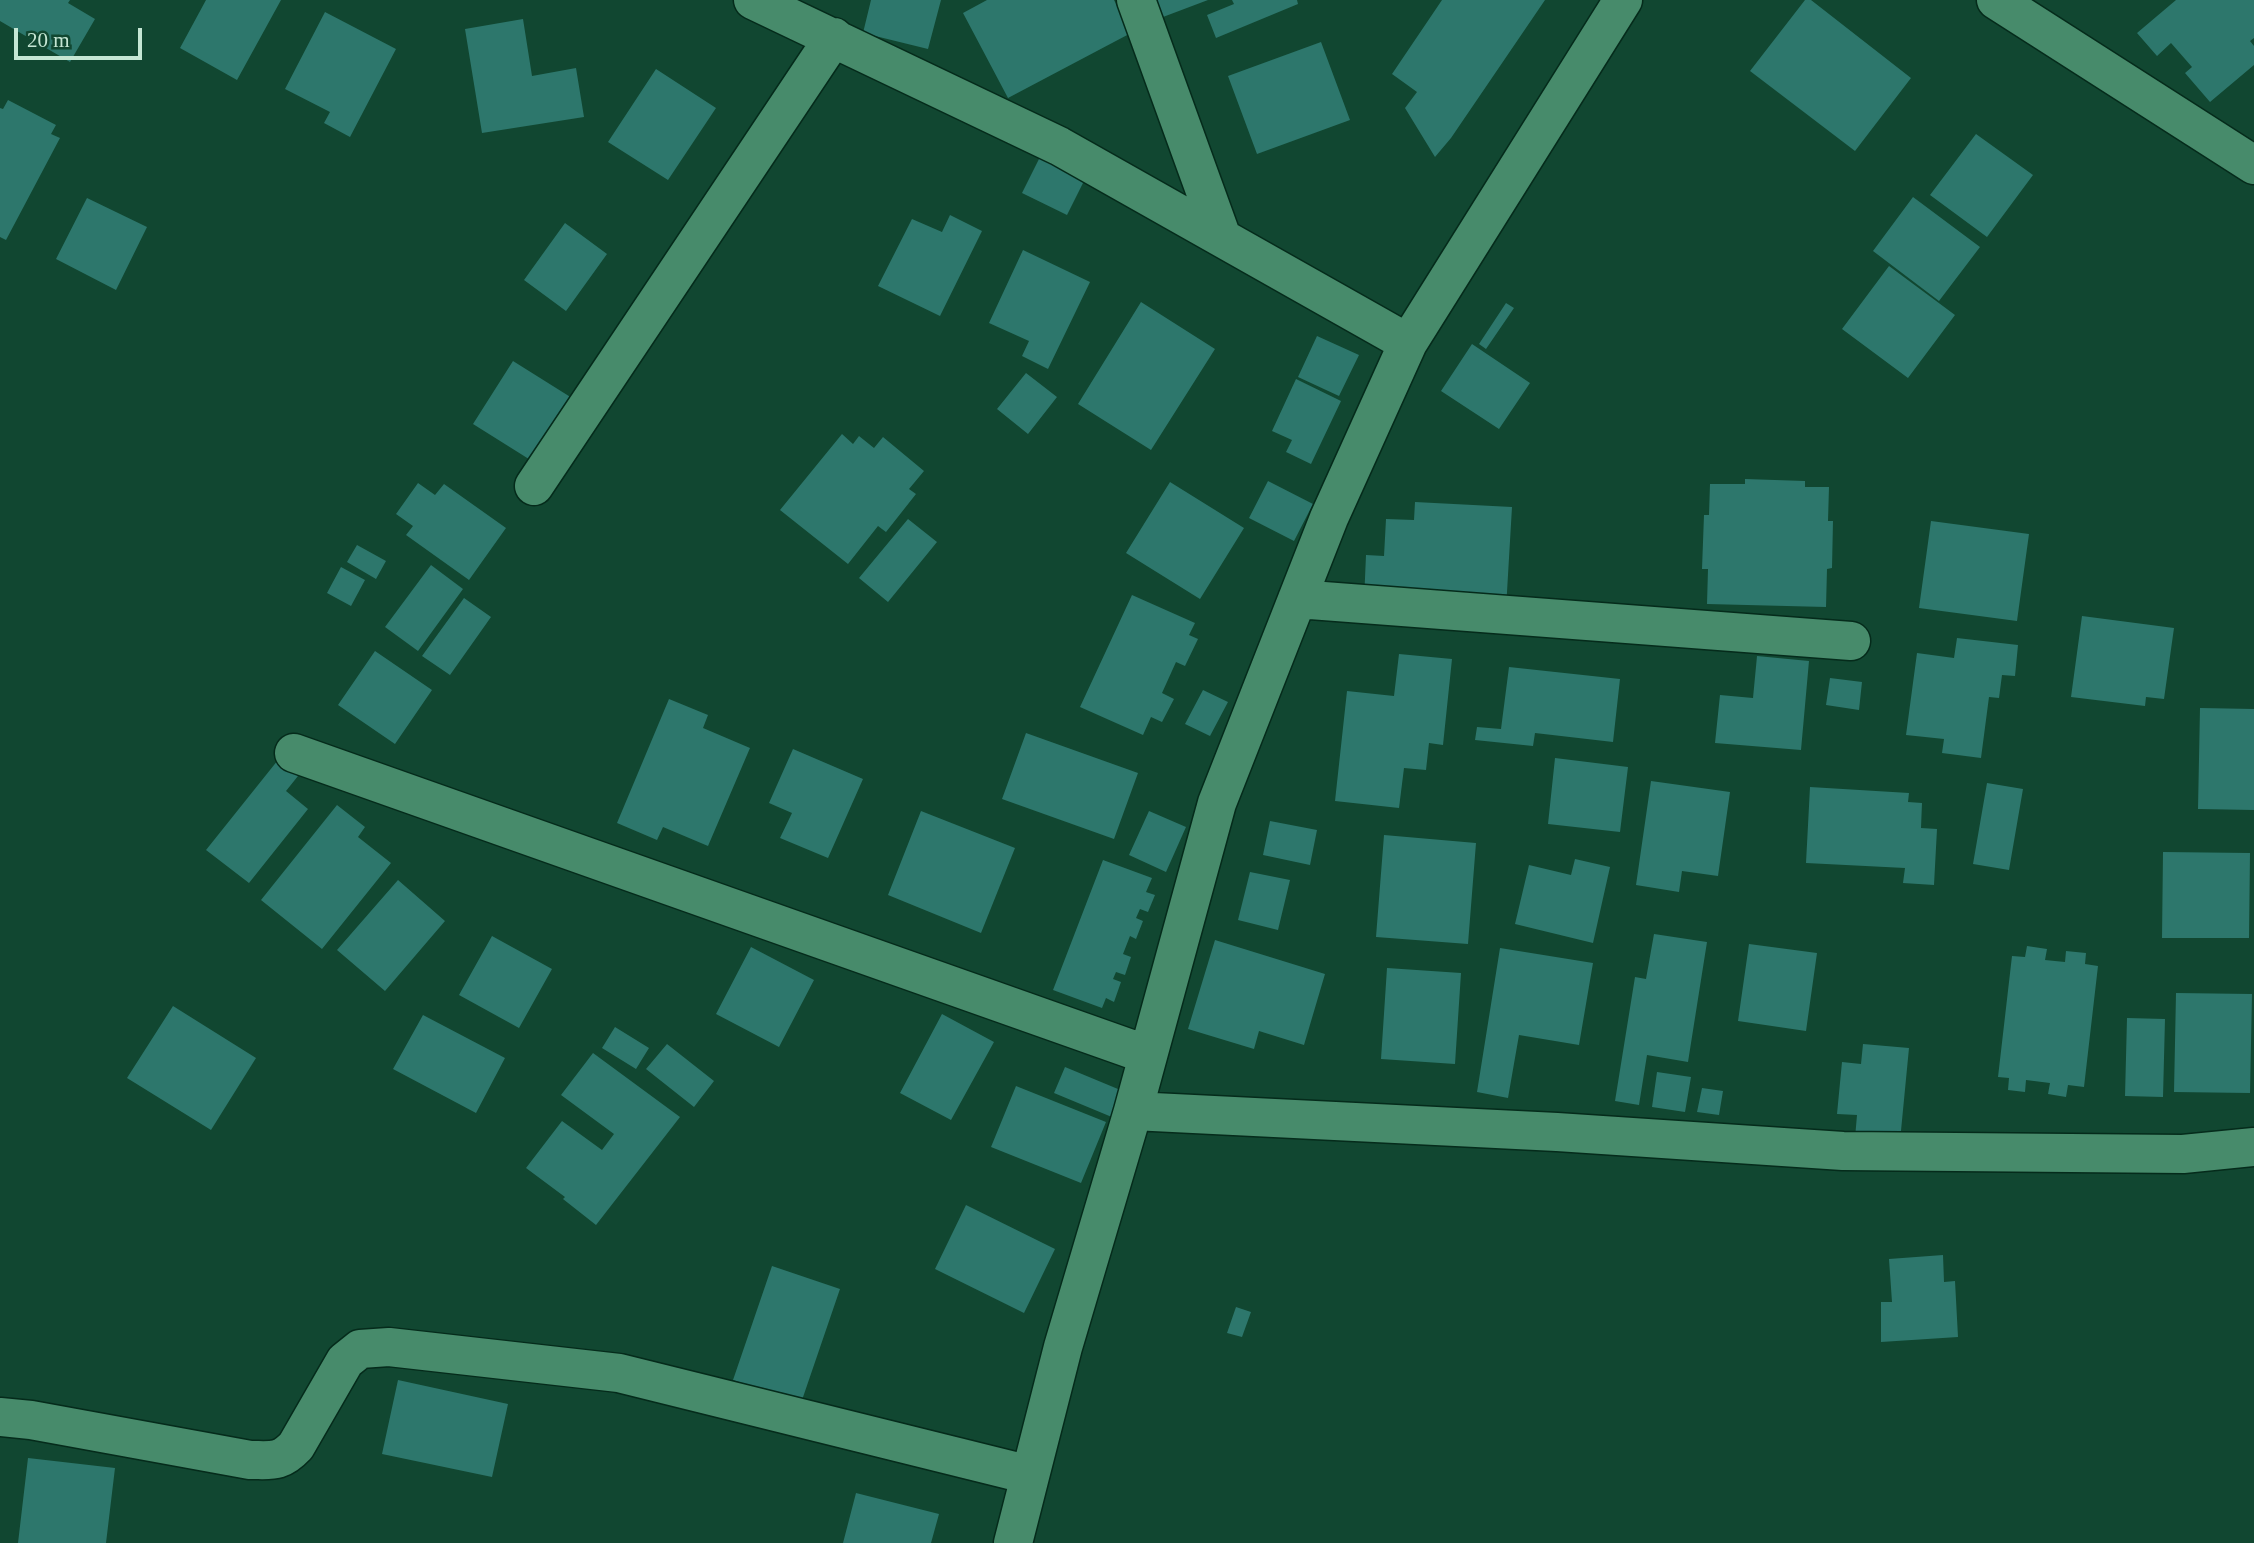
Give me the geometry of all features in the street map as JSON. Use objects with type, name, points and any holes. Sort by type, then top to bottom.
[{"type":"street","points":[[753,0],[1059,146],[1408,342]]},
{"type":"street","points":[[1136,0],[1221,235]]},
{"type":"street","points":[[1013,1543],[1063,1347],[1133,1111],[1217,803],[1329,518],[1408,342],[1623,0]]},
{"type":"street","points":[[1996,0],[2254,165]]},
{"type":"street","points":[[534,486],[834,37]]},
{"type":"street","points":[[1297,599],[1852,641]]},
{"type":"street","points":[[295,753],[1148,1055]]},
{"type":"street","points":[[1133,1111],[1557,1132],[1843,1152],[2183,1154],[2254,1147]]},
{"type":"street","points":[[0,1417],[31,1420],[250,1460],[279,1460],[296,1446],[345,1362],[360,1349],[389,1347],[619,1373],[1030,1475]]},
{"type":"building","points":[[0,0],[70,0],[68,3],[95,19],[70,62],[0,21]]},
{"type":"building","points":[[206,0],[281,0],[237,80],[180,48]]},
{"type":"building","points":[[871,0],[941,0],[928,49],[863,33]]},
{"type":"building","points":[[987,0],[1114,0],[1131,33],[1008,98],[963,13]]},
{"type":"building","points":[[1157,0],[1208,0],[1163,17]]},
{"type":"building","points":[[1232,0],[1297,0],[1298,4],[1216,38],[1207,15],[1234,4]]},
{"type":"building","points":[[1442,0],[1545,0],[1451,138],[1435,157],[1405,108],[1417,92],[1392,74]]},
{"type":"building","points":[[1805,0],[1811,0],[1911,78],[1855,151],[1750,71]]},
{"type":"building","points":[[2176,0],[2254,0],[2254,38],[2250,41],[2254,46],[2254,65],[2210,102],[2185,73],[2192,67],[2171,43],[2157,56],[2137,33]]},
{"type":"building","points":[[325,12],[396,49],[350,137],[324,123],[330,112],[285,89]]},
{"type":"building","points":[[523,19],[532,76],[576,68],[584,117],[482,133],[465,29]]},
{"type":"building","points":[[1321,42],[1350,120],[1257,154],[1228,76]]},
{"type":"building","points":[[656,69],[716,108],[668,180],[608,142]]},
{"type":"building","points":[[8,100],[56,125],[51,134],[60,138],[6,240],[0,237],[0,108],[3,109]]},
{"type":"building","points":[[1976,134],[2033,175],[1987,237],[1930,195]]},
{"type":"building","points":[[1040,157],[1085,179],[1067,215],[1022,193]]},
{"type":"building","points":[[1913,197],[1980,247],[1939,301],[1873,251]]},
{"type":"building","points":[[87,198],[147,227],[116,290],[56,259]]},
{"type":"building","points":[[950,215],[982,231],[940,316],[878,286],[912,219],[942,232]]},
{"type":"building","points":[[565,223],[607,254],[566,311],[524,280]]},
{"type":"building","points":[[1023,250],[1090,282],[1048,369],[1022,356],[1029,341],[989,323]]},
{"type":"building","points":[[1889,266],[1955,315],[1908,378],[1842,329]]},
{"type":"building","points":[[1141,302],[1215,349],[1151,450],[1078,404]]},
{"type":"building","points":[[1506,303],[1514,308],[1486,349],[1479,344]]},
{"type":"building","points":[[1317,336],[1359,355],[1339,396],[1298,377]]},
{"type":"building","points":[[1472,344],[1530,383],[1499,429],[1441,391]]},
{"type":"building","points":[[513,361],[572,398],[532,461],[473,424]]},
{"type":"building","points":[[1026,373],[1057,397],[1028,434],[997,409]]},
{"type":"building","points":[[1296,379],[1341,401],[1311,464],[1286,452],[1292,440],[1272,431]]},
{"type":"building","points":[[842,434],[853,444],[859,436],[874,448],[883,437],[924,471],[909,489],[916,494],[886,532],[878,526],[848,564],[780,510]]},
{"type":"building","points":[[1745,479],[1805,481],[1805,487],[1829,487],[1828,521],[1833,521],[1832,568],[1827,569],[1826,607],[1707,604],[1708,569],[1702,569],[1704,515],[1709,515],[1710,484],[1745,484]]},
{"type":"building","points":[[1268,481],[1313,504],[1294,541],[1249,518]]},
{"type":"building","points":[[1170,482],[1244,528],[1200,599],[1126,553]]},
{"type":"building","points":[[418,483],[435,495],[444,484],[506,528],[469,580],[406,535],[413,526],[396,514]]},
{"type":"building","points":[[1415,502],[1512,507],[1506,609],[1364,601],[1366,555],[1384,556],[1386,519],[1414,520]]},
{"type":"building","points":[[908,519],[937,542],[888,602],[859,578]]},
{"type":"building","points":[[1931,521],[2029,534],[2017,621],[1919,608]]},
{"type":"building","points":[[357,545],[386,561],[376,579],[347,562]]},
{"type":"building","points":[[431,565],[463,589],[418,651],[385,627]]},
{"type":"building","points":[[341,567],[365,580],[351,606],[327,593]]},
{"type":"building","points":[[1132,595],[1195,623],[1189,635],[1198,639],[1185,666],[1176,662],[1162,693],[1174,699],[1162,722],[1151,717],[1143,735],[1080,707]]},
{"type":"building","points":[[464,598],[491,617],[450,675],[422,656]]},
{"type":"building","points":[[2082,616],[2174,628],[2164,699],[2146,697],[2145,706],[2071,697]]},
{"type":"building","points":[[1957,638],[2018,645],[2015,676],[2002,675],[1999,698],[1989,697],[1981,758],[1942,753],[1944,739],[1906,735],[1917,653],[1954,658]]},
{"type":"building","points":[[375,651],[432,690],[395,744],[338,705]]},
{"type":"building","points":[[1399,654],[1452,659],[1443,745],[1429,743],[1426,770],[1404,768],[1399,808],[1335,801],[1347,691],[1394,696]]},
{"type":"building","points":[[1757,656],[1809,661],[1801,750],[1715,743],[1720,695],[1753,698]]},
{"type":"building","points":[[1509,667],[1620,679],[1613,742],[1535,733],[1533,746],[1475,740],[1477,727],[1501,729]]},
{"type":"building","points":[[1830,678],[1862,682],[1859,710],[1826,705]]},
{"type":"building","points":[[1203,690],[1228,702],[1210,736],[1185,724]]},
{"type":"building","points":[[669,699],[708,715],[703,728],[750,748],[708,846],[663,827],[657,840],[617,823]]},
{"type":"building","points":[[2200,708],[2254,709],[2254,810],[2198,809]]},
{"type":"building","points":[[1026,733],[1138,773],[1114,839],[1002,799]]},
{"type":"building","points":[[793,749],[863,779],[828,858],[780,838],[792,813],[769,803]]},
{"type":"building","points":[[1555,758],[1628,767],[1620,832],[1548,824]]},
{"type":"building","points":[[278,760],[298,776],[286,791],[308,809],[249,883],[206,850]]},
{"type":"building","points":[[1651,781],[1730,792],[1718,876],[1682,871],[1679,892],[1636,885]]},
{"type":"building","points":[[1987,783],[2023,789],[2009,870],[1973,864]]},
{"type":"building","points":[[1810,787],[1909,793],[1908,802],[1922,803],[1921,828],[1937,829],[1934,885],[1903,883],[1905,868],[1806,863]]},
{"type":"building","points":[[337,805],[365,827],[358,837],[391,863],[322,949],[261,900]]},
{"type":"building","points":[[921,811],[1015,848],[981,933],[888,895]]},
{"type":"building","points":[[1149,811],[1186,827],[1166,872],[1129,855]]},
{"type":"building","points":[[1270,821],[1317,830],[1310,865],[1263,855]]},
{"type":"building","points":[[1384,835],[1476,843],[1468,944],[1376,937]]},
{"type":"building","points":[[2163,852],[2250,853],[2249,938],[2162,938]]},
{"type":"building","points":[[1575,859],[1610,867],[1593,943],[1515,924],[1529,865],[1571,875]]},
{"type":"building","points":[[1103,860],[1152,878],[1146,892],[1155,895],[1148,912],[1140,909],[1136,918],[1143,921],[1136,939],[1130,936],[1123,954],[1131,957],[1125,975],[1116,972],[1113,979],[1121,982],[1114,1002],[1106,998],[1102,1008],[1053,990]]},
{"type":"building","points":[[1250,872],[1290,880],[1278,930],[1238,920]]},
{"type":"building","points":[[398,880],[445,921],[385,991],[337,950]]},
{"type":"building","points":[[1654,934],[1707,942],[1688,1062],[1647,1055],[1639,1105],[1615,1101],[1635,977],[1646,979]]},
{"type":"building","points":[[492,936],[552,969],[519,1028],[459,995]]},
{"type":"building","points":[[1215,940],[1325,974],[1304,1045],[1259,1031],[1254,1049],[1188,1029]]},
{"type":"building","points":[[1749,944],[1817,953],[1806,1031],[1738,1021]]},
{"type":"building","points":[[2027,946],[2047,949],[2045,960],[2065,962],[2066,951],[2086,953],[2085,964],[2098,966],[2084,1087],[2068,1085],[2066,1097],[2048,1094],[2050,1083],[2026,1080],[2025,1092],[2008,1090],[2009,1078],[1998,1077],[2012,956],[2025,957]]},
{"type":"building","points":[[751,947],[814,980],[779,1047],[716,1014]]},
{"type":"building","points":[[1500,948],[1593,963],[1579,1045],[1519,1035],[1508,1098],[1477,1092]]},
{"type":"building","points":[[1387,968],[1461,973],[1455,1064],[1381,1059]]},
{"type":"building","points":[[2176,993],[2252,994],[2250,1093],[2174,1092]]},
{"type":"building","points":[[173,1006],[256,1058],[211,1130],[127,1078]]},
{"type":"building","points":[[942,1014],[994,1042],[951,1120],[900,1093]]},
{"type":"building","points":[[423,1015],[505,1058],[476,1113],[393,1069]]},
{"type":"building","points":[[2127,1018],[2165,1019],[2163,1097],[2125,1096]]},
{"type":"building","points":[[615,1027],[649,1048],[636,1069],[602,1048]]},
{"type":"building","points":[[667,1044],[714,1081],[694,1107],[646,1069]]},
{"type":"building","points":[[1863,1044],[1909,1048],[1900,1141],[1855,1138],[1857,1115],[1837,1114],[1842,1062],[1861,1064]]},
{"type":"building","points":[[593,1053],[680,1117],[596,1225],[563,1199],[565,1197],[526,1168],[562,1121],[602,1150],[614,1134],[561,1095]]},
{"type":"building","points":[[1065,1067],[1130,1094],[1119,1120],[1054,1093]]},
{"type":"building","points":[[1657,1072],[1691,1077],[1685,1112],[1652,1107]]},
{"type":"building","points":[[1016,1086],[1106,1122],[1081,1183],[991,1147]]},
{"type":"building","points":[[1702,1088],[1723,1091],[1719,1115],[1697,1112]]},
{"type":"building","points":[[966,1205],[1055,1249],[1024,1313],[935,1269]]},
{"type":"building","points":[[1943,1255],[1944,1282],[1955,1281],[1958,1337],[1881,1342],[1881,1302],[1892,1302],[1889,1259]]},
{"type":"building","points":[[772,1266],[840,1289],[801,1403],[733,1380]]},
{"type":"building","points":[[1236,1307],[1251,1312],[1242,1337],[1227,1333]]},
{"type":"building","points":[[398,1380],[508,1404],[492,1477],[382,1454]]},
{"type":"building","points":[[28,1458],[115,1468],[106,1543],[18,1543]]},
{"type":"building","points":[[856,1493],[939,1514],[931,1543],[843,1543]]}]
